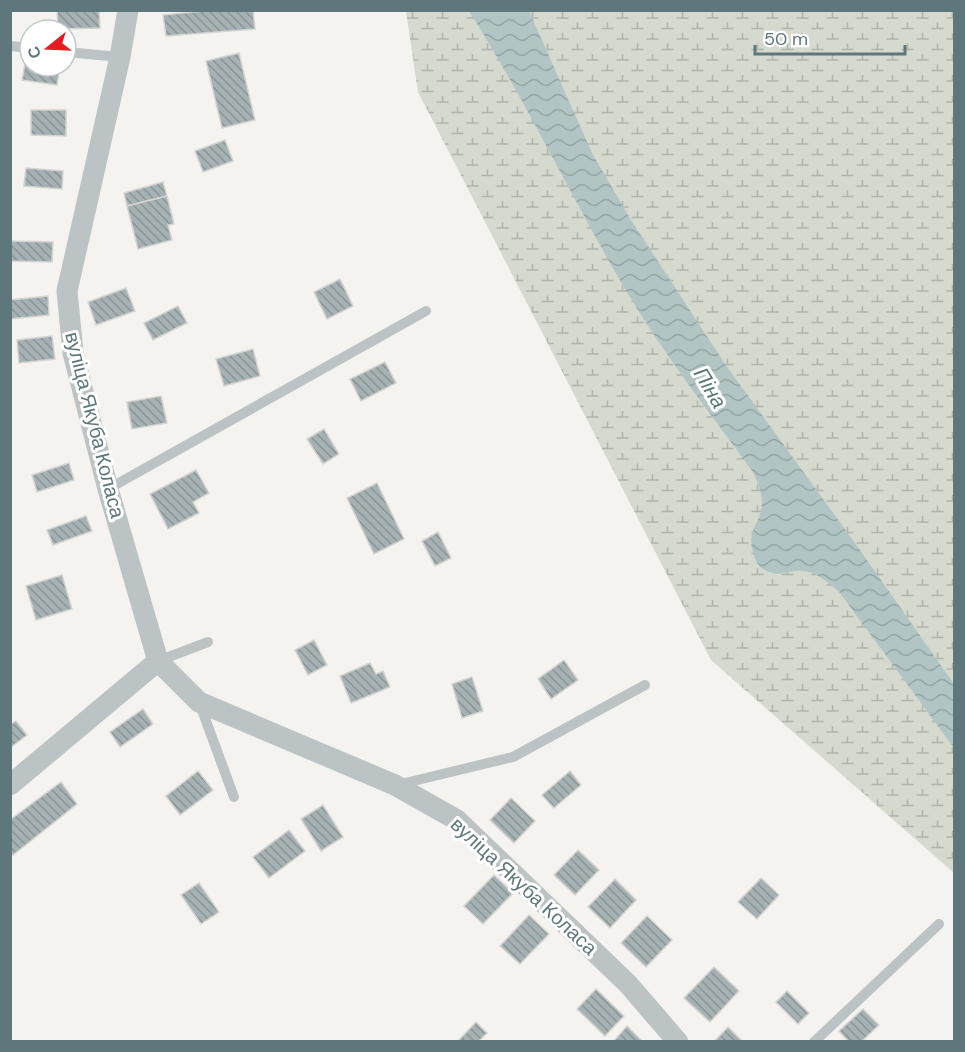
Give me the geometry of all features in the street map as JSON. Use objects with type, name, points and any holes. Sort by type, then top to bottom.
[{"type":"street","name":"вуліца Якуба Коласа","points":[[128,10],[120,57],[67,291],[73,353],[108,489],[158,661],[199,702],[395,785],[458,820],[628,984],[678,1041]]},
{"type":"street","points":[[17,781],[158,661]]},
{"type":"lane","points":[[78,53],[120,57]]},
{"type":"lane","points":[[108,489],[426,311]]},
{"type":"lane","points":[[158,661],[208,642]]},
{"type":"lane","points":[[395,785],[513,757],[645,685]]},
{"type":"lane","points":[[199,702],[234,797]]},
{"type":"lane","points":[[814,1041],[939,924]]},
{"type":"green space","name":"Піна","points":[[406,11],[954,11],[954,873],[711,660],[418,92]]},
{"type":"water","points":[[469,11],[529,11],[592,153],[631,220],[725,364],[954,684],[954,748],[840,593],[826,581],[809,572],[796,571],[780,574],[769,572],[759,566],[754,556],[751,539],[762,503],[753,472],[687,382],[625,289],[510,79]]},
{"type":"building","points":[[57,10],[99,10],[100,28],[78,29],[78,18],[57,18]]},
{"type":"building","points":[[213,10],[253,10],[255,29],[166,36],[163,15]]},
{"type":"building","points":[[239,53],[255,120],[222,128],[206,61]]},
{"type":"building","points":[[22,78],[58,78],[57,85],[22,80]]},
{"type":"building","points":[[31,110],[66,110],[66,136],[31,135]]},
{"type":"building","points":[[225,140],[233,161],[203,172],[195,151]]},
{"type":"building","points":[[26,168],[63,171],[62,189],[24,186]]},
{"type":"building","points":[[163,182],[167,196],[127,206],[124,193]]},
{"type":"building","points":[[167,196],[174,224],[168,225],[172,240],[138,249],[127,206]]},
{"type":"building","points":[[10,241],[53,242],[52,262],[10,261]]},
{"type":"building","points":[[340,279],[353,306],[327,319],[314,292]]},
{"type":"building","points":[[126,288],[135,311],[96,325],[88,302]]},
{"type":"building","points":[[48,296],[49,315],[10,319],[10,300]]},
{"type":"building","points":[[178,306],[187,323],[153,340],[144,323]]},
{"type":"building","points":[[52,336],[55,359],[19,363],[17,340]]},
{"type":"building","points":[[253,349],[260,376],[224,386],[216,359]]},
{"type":"building","points":[[385,362],[396,383],[361,401],[350,379]]},
{"type":"building","points":[[161,396],[167,423],[132,429],[127,402]]},
{"type":"building","points":[[324,429],[339,454],[323,464],[307,439]]},
{"type":"building","points":[[69,463],[74,480],[37,492],[32,475]]},
{"type":"building","points":[[196,470],[209,493],[193,502],[199,513],[168,529],[150,494]]},
{"type":"building","points":[[377,483],[404,539],[374,554],[347,498]]},
{"type":"building","points":[[86,516],[92,531],[53,545],[47,530]]},
{"type":"building","points":[[438,532],[451,558],[435,566],[422,541]]},
{"type":"building","points":[[62,575],[72,609],[36,620],[26,586]]},
{"type":"building","points":[[314,640],[327,665],[308,675],[295,650]]},
{"type":"building","points":[[564,660],[578,680],[551,699],[538,679]]},
{"type":"building","points":[[370,663],[376,674],[383,671],[390,687],[351,703],[340,676]]},
{"type":"building","points":[[472,677],[483,711],[462,718],[452,684]]},
{"type":"building","points":[[143,709],[153,724],[120,747],[110,732]]},
{"type":"building","points":[[16,721],[27,735],[10,748],[10,725]]},
{"type":"building","points":[[198,771],[213,790],[180,815],[166,796]]},
{"type":"building","points":[[570,771],[581,785],[554,808],[542,795]]},
{"type":"building","points":[[61,782],[77,804],[13,855],[10,852],[10,820]]},
{"type":"building","points":[[511,798],[535,821],[514,843],[490,820]]},
{"type":"building","points":[[323,805],[343,837],[321,851],[301,819]]},
{"type":"building","points":[[289,830],[305,851],[269,878],[253,857]]},
{"type":"building","points":[[578,850],[599,870],[575,895],[554,875]]},
{"type":"building","points":[[494,875],[513,893],[483,924],[464,906]]},
{"type":"building","points":[[761,878],[779,895],[757,919],[738,902]]},
{"type":"building","points":[[615,879],[636,900],[610,928],[588,907]]},
{"type":"building","points":[[199,883],[219,912],[201,924],[181,895]]},
{"type":"building","points":[[529,915],[549,934],[520,964],[500,946]]},
{"type":"building","points":[[647,916],[672,940],[646,967],[621,943]]},
{"type":"building","points":[[714,967],[739,991],[710,1022],[684,998]]},
{"type":"building","points":[[596,989],[624,1016],[605,1036],[577,1009]]},
{"type":"building","points":[[787,991],[809,1013],[798,1024],[776,1002]]},
{"type":"building","points":[[863,1009],[879,1025],[861,1042],[849,1042],[839,1031]]},
{"type":"building","points":[[476,1022],[487,1033],[478,1042],[457,1042]]},
{"type":"building","points":[[627,1026],[643,1042],[613,1042]]},
{"type":"building","points":[[728,1027],[743,1042],[714,1042]]}]
